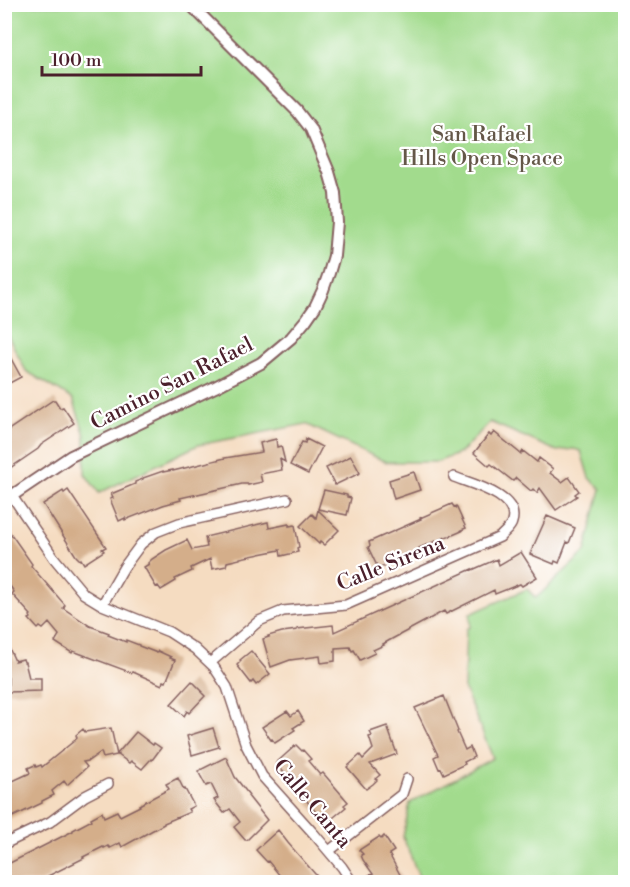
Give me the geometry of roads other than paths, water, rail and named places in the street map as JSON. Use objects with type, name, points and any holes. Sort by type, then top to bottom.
[{"type":"street","name":"Camino San Rafael","points":[[8,498],[71,456],[261,363],[291,338],[315,307],[323,290],[334,256],[337,222],[334,193],[319,146],[311,129],[297,111],[190,4]]},
{"type":"street","name":"Calle Sirena","points":[[210,663],[259,621],[283,611],[346,604],[500,537],[512,525],[513,514],[508,503],[492,491],[454,477]]},
{"type":"street","name":"Calle Canta","points":[[8,498],[84,594],[102,605],[169,632],[195,649],[210,663],[227,687],[246,745],[262,776],[329,851],[352,882]]},
{"type":"street","points":[[102,605],[141,544],[156,532],[179,523],[287,499]]},
{"type":"street","points":[[329,851],[402,794],[407,779]]},
{"type":"street","points":[[4,844],[50,822],[85,796],[108,784]]},
{"type":"park label","name":"San Rafael Hills Open Space","points":[[482,147]]}]
